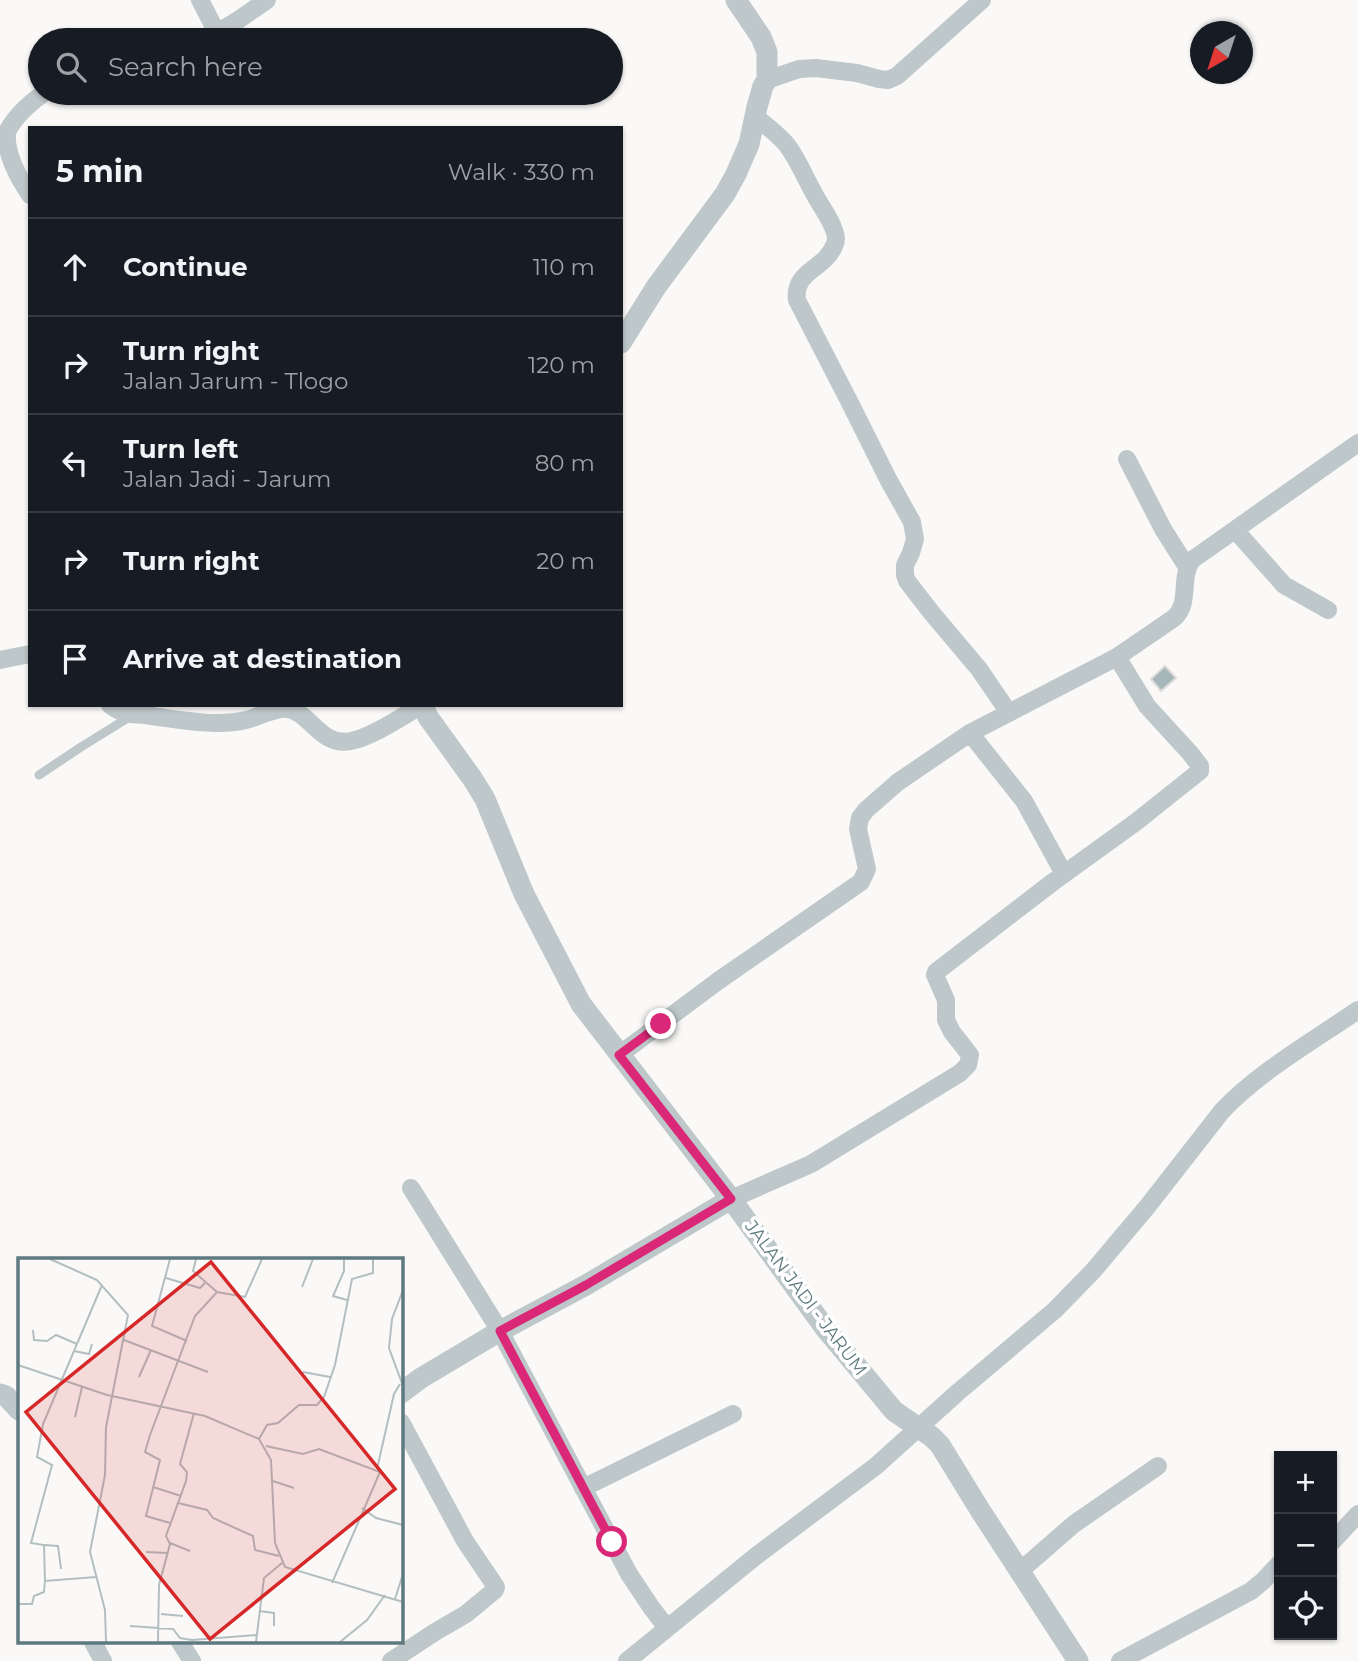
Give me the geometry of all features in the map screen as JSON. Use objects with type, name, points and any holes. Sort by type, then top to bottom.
[{"type":"street","points":[[200,0],[214,28]]},
{"type":"street","points":[[226,28],[267,0]]},
{"type":"street","points":[[736,0],[761,37],[767,52],[768,80]]},
{"type":"street","points":[[623,340],[656,287],[725,194],[749,144],[754,116],[763,86],[768,80],[799,69],[816,68],[888,80],[897,76],[982,0]]},
{"type":"street","points":[[28,105],[6,132],[5,159],[13,166],[28,192]]},
{"type":"street","points":[[754,116],[787,146],[835,232],[836,242],[832,251],[800,280],[796,290],[797,300],[912,522],[915,539],[905,565],[907,582],[979,669],[1009,713]]},
{"type":"street","points":[[619,1055],[718,981],[861,882],[867,869],[858,829],[860,818],[898,782],[970,733],[1117,657],[1180,612],[1184,605],[1187,568],[1192,560],[1358,443]]},
{"type":"street","points":[[1127,459],[1163,529],[1187,568]]},
{"type":"street","points":[[1236,531],[1284,585],[1328,610]]},
{"type":"street","points":[[0,660],[28,654]]},
{"type":"street","points":[[402,1392],[500,1331],[586,1285],[731,1199],[811,1164],[968,1065],[970,1055],[946,1020],[946,1000],[936,972],[1200,771],[1200,766],[1190,753],[1147,706],[1117,657]]},
{"type":"street","points":[[114,707],[124,713],[222,722],[244,720],[283,708],[305,718],[328,739],[336,742],[350,742],[367,736],[418,707]]},
{"type":"street","name":"JALAN JADI - JARUM","points":[[423,707],[485,799],[524,894],[581,1004],[731,1199],[825,1328],[894,1411],[940,1445],[1079,1661]]},
{"type":"street","points":[[970,733],[1024,801],[1064,874]]},
{"type":"street","points":[[627,1661],[756,1556],[876,1466],[1055,1310],[1075,1291],[1147,1207],[1234,1099],[1259,1078],[1358,1010]]},
{"type":"street","points":[[411,1188],[500,1331],[629,1574],[667,1628]]},
{"type":"street","points":[[0,1394],[6,1396],[18,1409]]},
{"type":"street","points":[[583,1488],[733,1414]]},
{"type":"street","points":[[391,1661],[466,1614],[496,1587],[465,1541],[402,1424]]},
{"type":"street","points":[[1020,1571],[1074,1524],[1158,1466]]},
{"type":"street","points":[[1337,1537],[1358,1514]]},
{"type":"street","points":[[1120,1661],[1251,1591],[1274,1569]]},
{"type":"street","points":[[94,1644],[103,1661]]},
{"type":"street","points":[[181,1644],[192,1661]]},
{"type":"lane","points":[[39,775],[135,714]]},
{"type":"building","points":[[1165,666],[1176,678],[1161,691],[1151,679]]},
{"type":"route","points":[[612,1542],[500,1331],[586,1285],[731,1199],[619,1055],[661,1024]]}]
